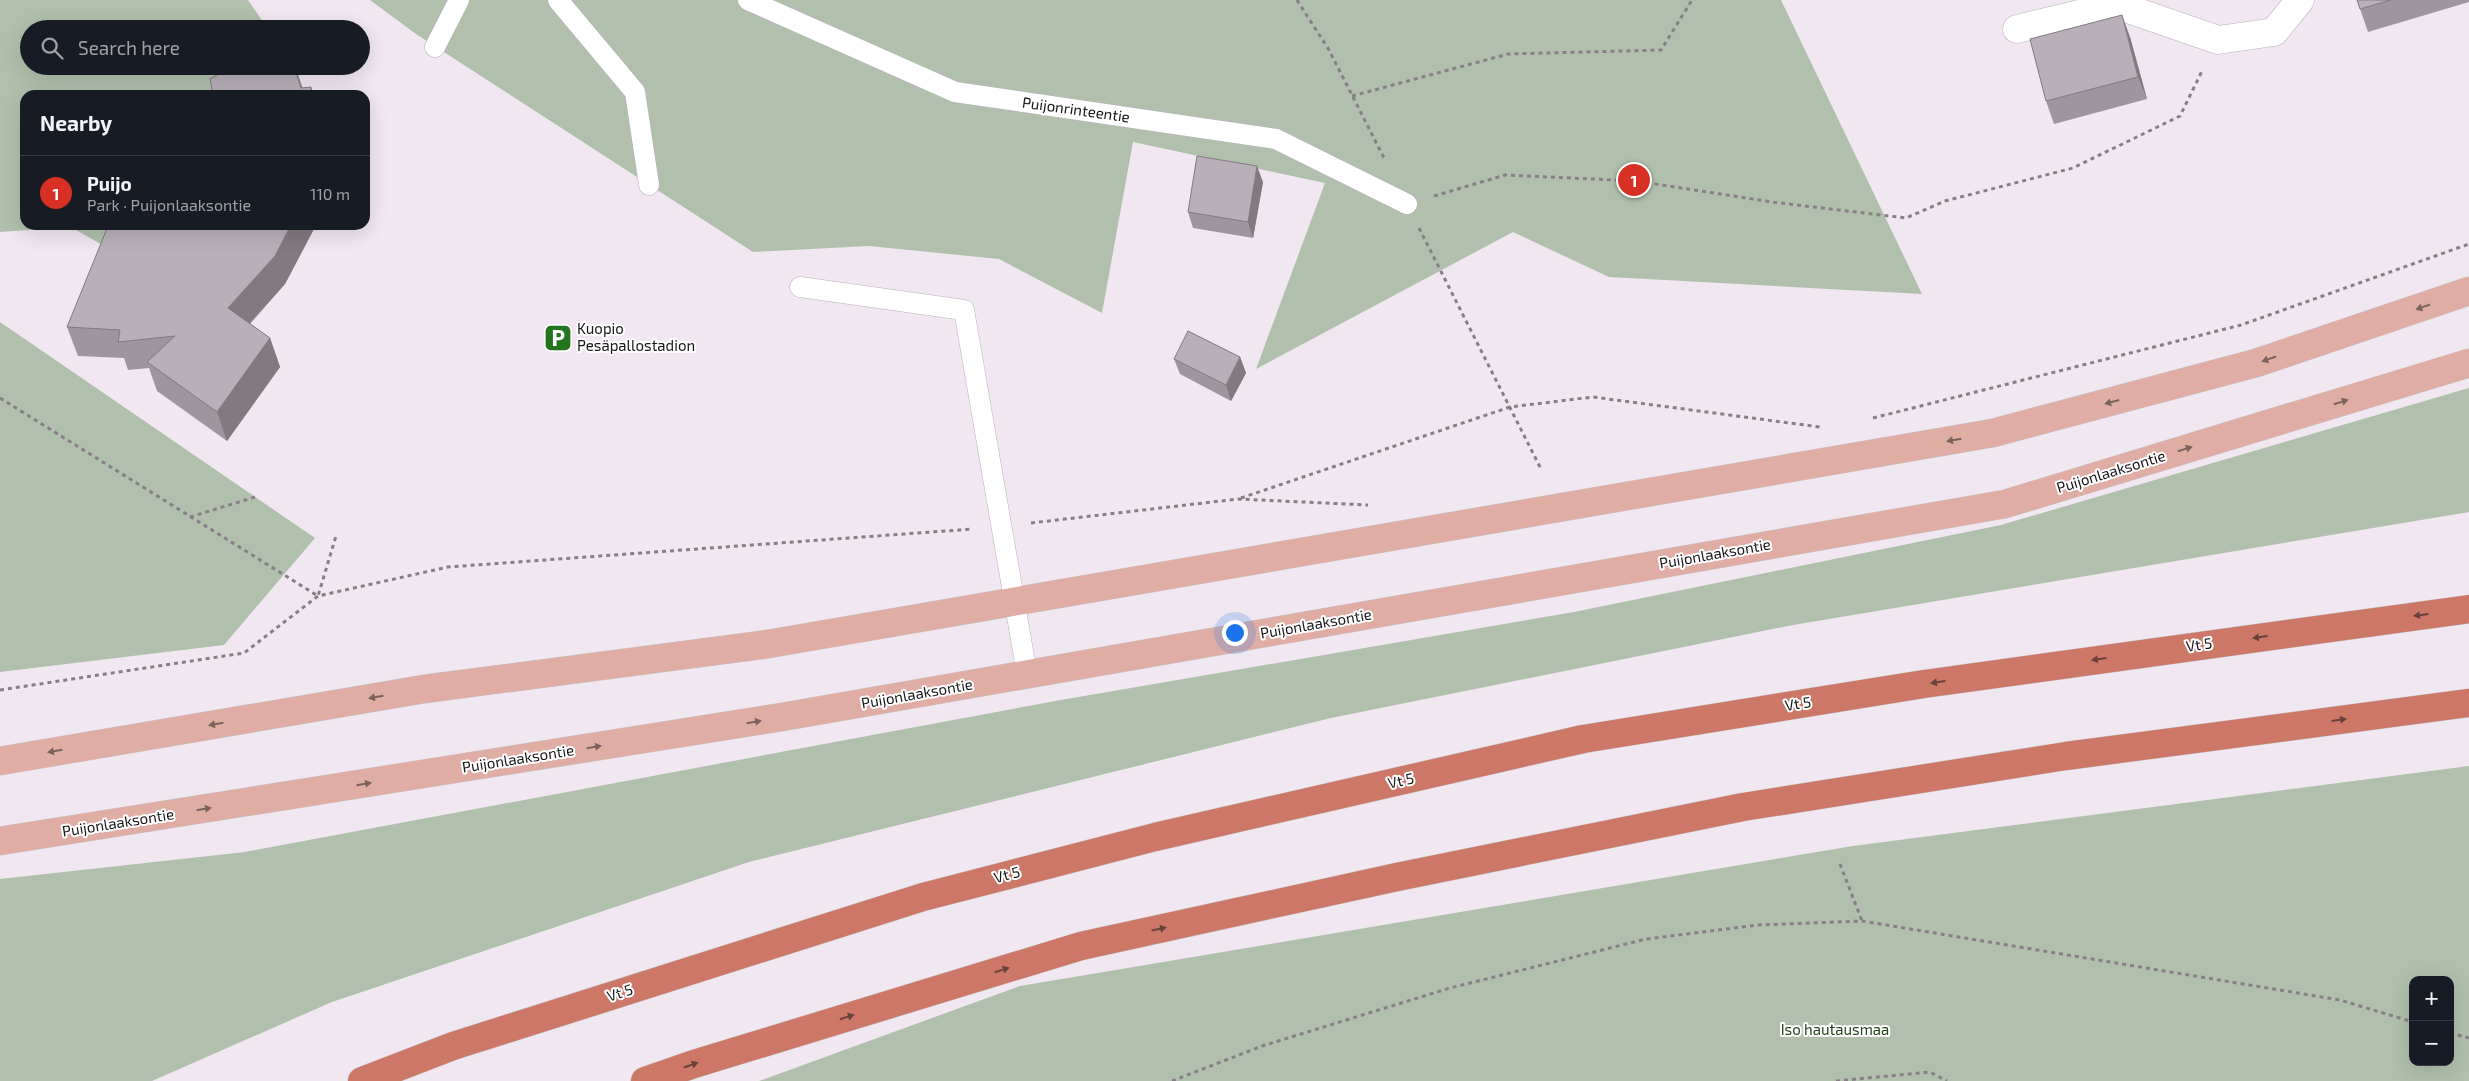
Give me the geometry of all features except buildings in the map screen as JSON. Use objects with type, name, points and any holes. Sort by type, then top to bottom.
[{"type":"highway","name":"Vt 5","points":[[362,1081],[453,1046],[922,898],[1155,837],[1583,739],[1924,684],[2469,609]]},
{"type":"highway","points":[[645,1081],[694,1064],[1081,946],[1397,877],[1743,807],[2066,756],[2469,703]]},
{"type":"main road","points":[[0,760],[424,689],[768,644],[1993,433],[2256,363],[2469,292]]},
{"type":"main road","name":"Puijonlaaksontie","points":[[0,842],[782,717],[2004,504],[2469,363]]},
{"type":"street","points":[[2017,29],[2117,5],[2218,40],[2274,32],[2300,0]]},
{"type":"lane","points":[[434,46],[459,0]]},
{"type":"lane","points":[[558,0],[635,92],[649,185]]},
{"type":"lane","name":"Puijonrinteentie","points":[[748,0],[955,92],[1276,139],[1407,204]]},
{"type":"lane","points":[[800,287],[964,310],[1016,601],[1027,674]]},
{"type":"path","points":[[1297,0],[1329,50],[1541,469]]},
{"type":"path","points":[[1352,96],[1508,54],[1660,50],[1692,0]]},
{"type":"path","points":[[1407,204],[1505,175],[1636,181],[1772,202],[1906,218],[1945,201],[2073,168],[2180,116],[2218,40]]},
{"type":"path","points":[[1868,419],[2241,325],[2469,244]]},
{"type":"path","points":[[1238,499],[1510,407],[1593,397],[1830,428]]},
{"type":"path","points":[[0,398],[318,596]]},
{"type":"path","points":[[1812,433],[1821,431]]},
{"type":"path","points":[[190,517],[255,496]]},
{"type":"path","points":[[0,690],[244,653],[318,596],[448,567],[1003,526],[1238,499],[1374,505]]},
{"type":"path","points":[[318,596],[336,536]]},
{"type":"path","points":[[1840,864],[1862,921]]},
{"type":"path","points":[[1172,1081],[1262,1046],[1450,988],[1646,939],[1758,925],[1862,921],[2340,1000],[2410,1021]]},
{"type":"path","points":[[2454,1034],[2469,1038]]},
{"type":"path","points":[[1836,1081],[1930,1072],[1947,1081]]},
{"type":"green space","points":[[0,0],[248,0],[262,20],[20,20],[20,75],[279,75],[253,90],[20,90],[20,230],[28,230],[0,232]]},
{"type":"green space","points":[[370,0],[1781,0],[1922,294],[1609,277],[1513,232],[1256,369],[1325,183],[1133,142],[1102,313],[999,259],[869,246],[753,252],[416,34]]},
{"type":"green space","points":[[76,230],[174,230],[118,254]]},
{"type":"green space","points":[[0,322],[315,538],[224,645],[0,672]]},
{"type":"green space","points":[[2469,388],[2469,512],[1793,625],[1331,718],[749,862],[332,1002],[152,1081],[0,1081],[0,879],[245,852],[1055,701],[1574,612],[2001,525]]},
{"type":"green space","name":"Iso hautausmaa","points":[[2469,766],[2469,1081],[759,1081],[1020,986],[1853,846]]},
{"type":"place","name":"Puijo","points":[[1634,180]]},
{"type":"place","name":"Kuopio Pesäpallostadion","points":[[558,338]]}]
